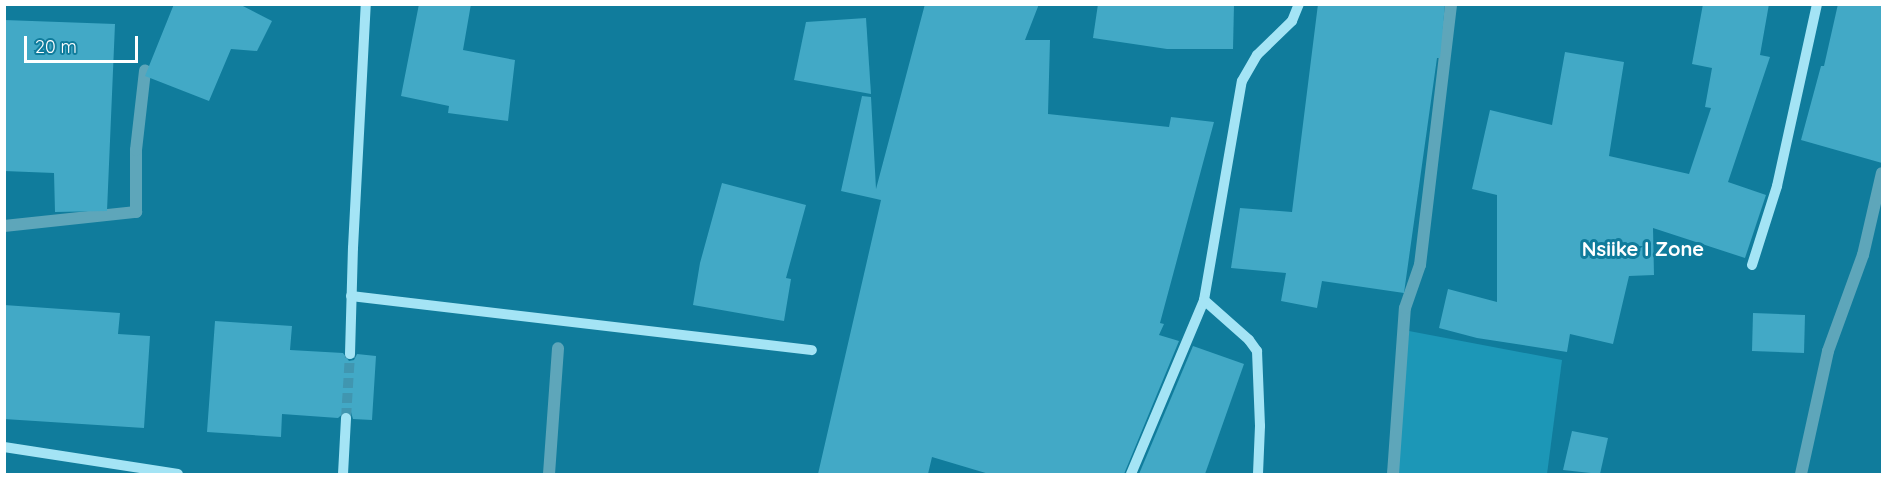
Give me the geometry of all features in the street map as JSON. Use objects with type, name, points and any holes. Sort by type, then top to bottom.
[{"type":"street","points":[[350,354],[366,4]]},
{"type":"street","points":[[1131,474],[1204,300],[1242,81],[1257,55],[1292,21],[1299,4]]},
{"type":"street","points":[[1752,265],[1777,186],[1817,4]]},
{"type":"street","points":[[351,296],[812,350]]},
{"type":"street","points":[[1204,300],[1249,340],[1257,351],[1260,426],[1258,474]]},
{"type":"street","points":[[343,474],[346,418]]},
{"type":"street","points":[[4,447],[178,474]]},
{"type":"shaded area","points":[[1409,331],[1562,360],[1547,474],[1387,474]]},
{"type":"building","points":[[174,4],[239,4],[272,21],[257,51],[231,49],[209,101],[145,76]]},
{"type":"building","points":[[419,4],[471,4],[463,50],[515,60],[508,121],[448,113],[449,106],[401,96]]},
{"type":"building","points":[[925,4],[1039,4],[1025,40],[1050,40],[1048,114],[1169,127],[1171,117],[1214,122],[1160,323],[1164,324],[1159,335],[1179,341],[1124,474],[989,474],[932,457],[928,474],[818,474],[881,200],[841,191],[862,96],[871,97],[876,189]]},
{"type":"building","points":[[1098,4],[1234,4],[1233,49],[1167,49],[1093,38]]},
{"type":"building","points":[[1318,4],[1445,4],[1440,58],[1437,58],[1404,293],[1322,281],[1317,308],[1281,301],[1286,273],[1231,268],[1240,208],[1292,212]]},
{"type":"building","points":[[1703,4],[1769,4],[1760,55],[1770,57],[1728,182],[1766,195],[1745,258],[1653,228],[1654,275],[1629,276],[1613,344],[1570,334],[1567,352],[1477,338],[1439,328],[1448,289],[1497,302],[1497,195],[1472,189],[1490,110],[1552,125],[1565,52],[1624,62],[1609,156],[1689,174],[1711,108],[1705,107],[1712,68],[1692,64]]},
{"type":"building","points":[[1838,4],[1882,4],[1882,163],[1801,140],[1821,66],[1824,66]]},
{"type":"building","points":[[866,18],[871,94],[794,80],[806,22]]},
{"type":"building","points":[[4,20],[115,24],[107,211],[55,212],[54,173],[4,171]]},
{"type":"building","points":[[722,183],[806,205],[786,278],[791,279],[784,321],[693,305],[700,263]]},
{"type":"building","points":[[4,305],[120,313],[118,334],[150,336],[144,428],[4,419]]},
{"type":"building","points":[[1753,313],[1805,315],[1804,353],[1752,351]]},
{"type":"building","points":[[215,321],[292,326],[290,350],[343,353],[349,361],[354,360],[357,354],[376,356],[372,420],[353,419],[351,412],[346,411],[338,418],[282,414],[281,437],[207,432]]},
{"type":"building","points":[[1193,346],[1244,364],[1205,474],[1139,474]]},
{"type":"building","points":[[1572,431],[1608,438],[1600,474],[1563,470]]},
{"type":"waterway","points":[[1393,474],[1405,308],[1420,265],[1451,4]]},
{"type":"waterway","points":[[4,226],[136,212],[136,150],[145,71]]},
{"type":"waterway","points":[[1801,474],[1828,351],[1863,255],[1882,173]]},
{"type":"waterway","points":[[549,474],[558,348]]},
{"type":"tunnel","points":[[346,418],[350,354]]},
{"type":"district","name":"Nsiike I Zone","points":[[1643,248]]}]
